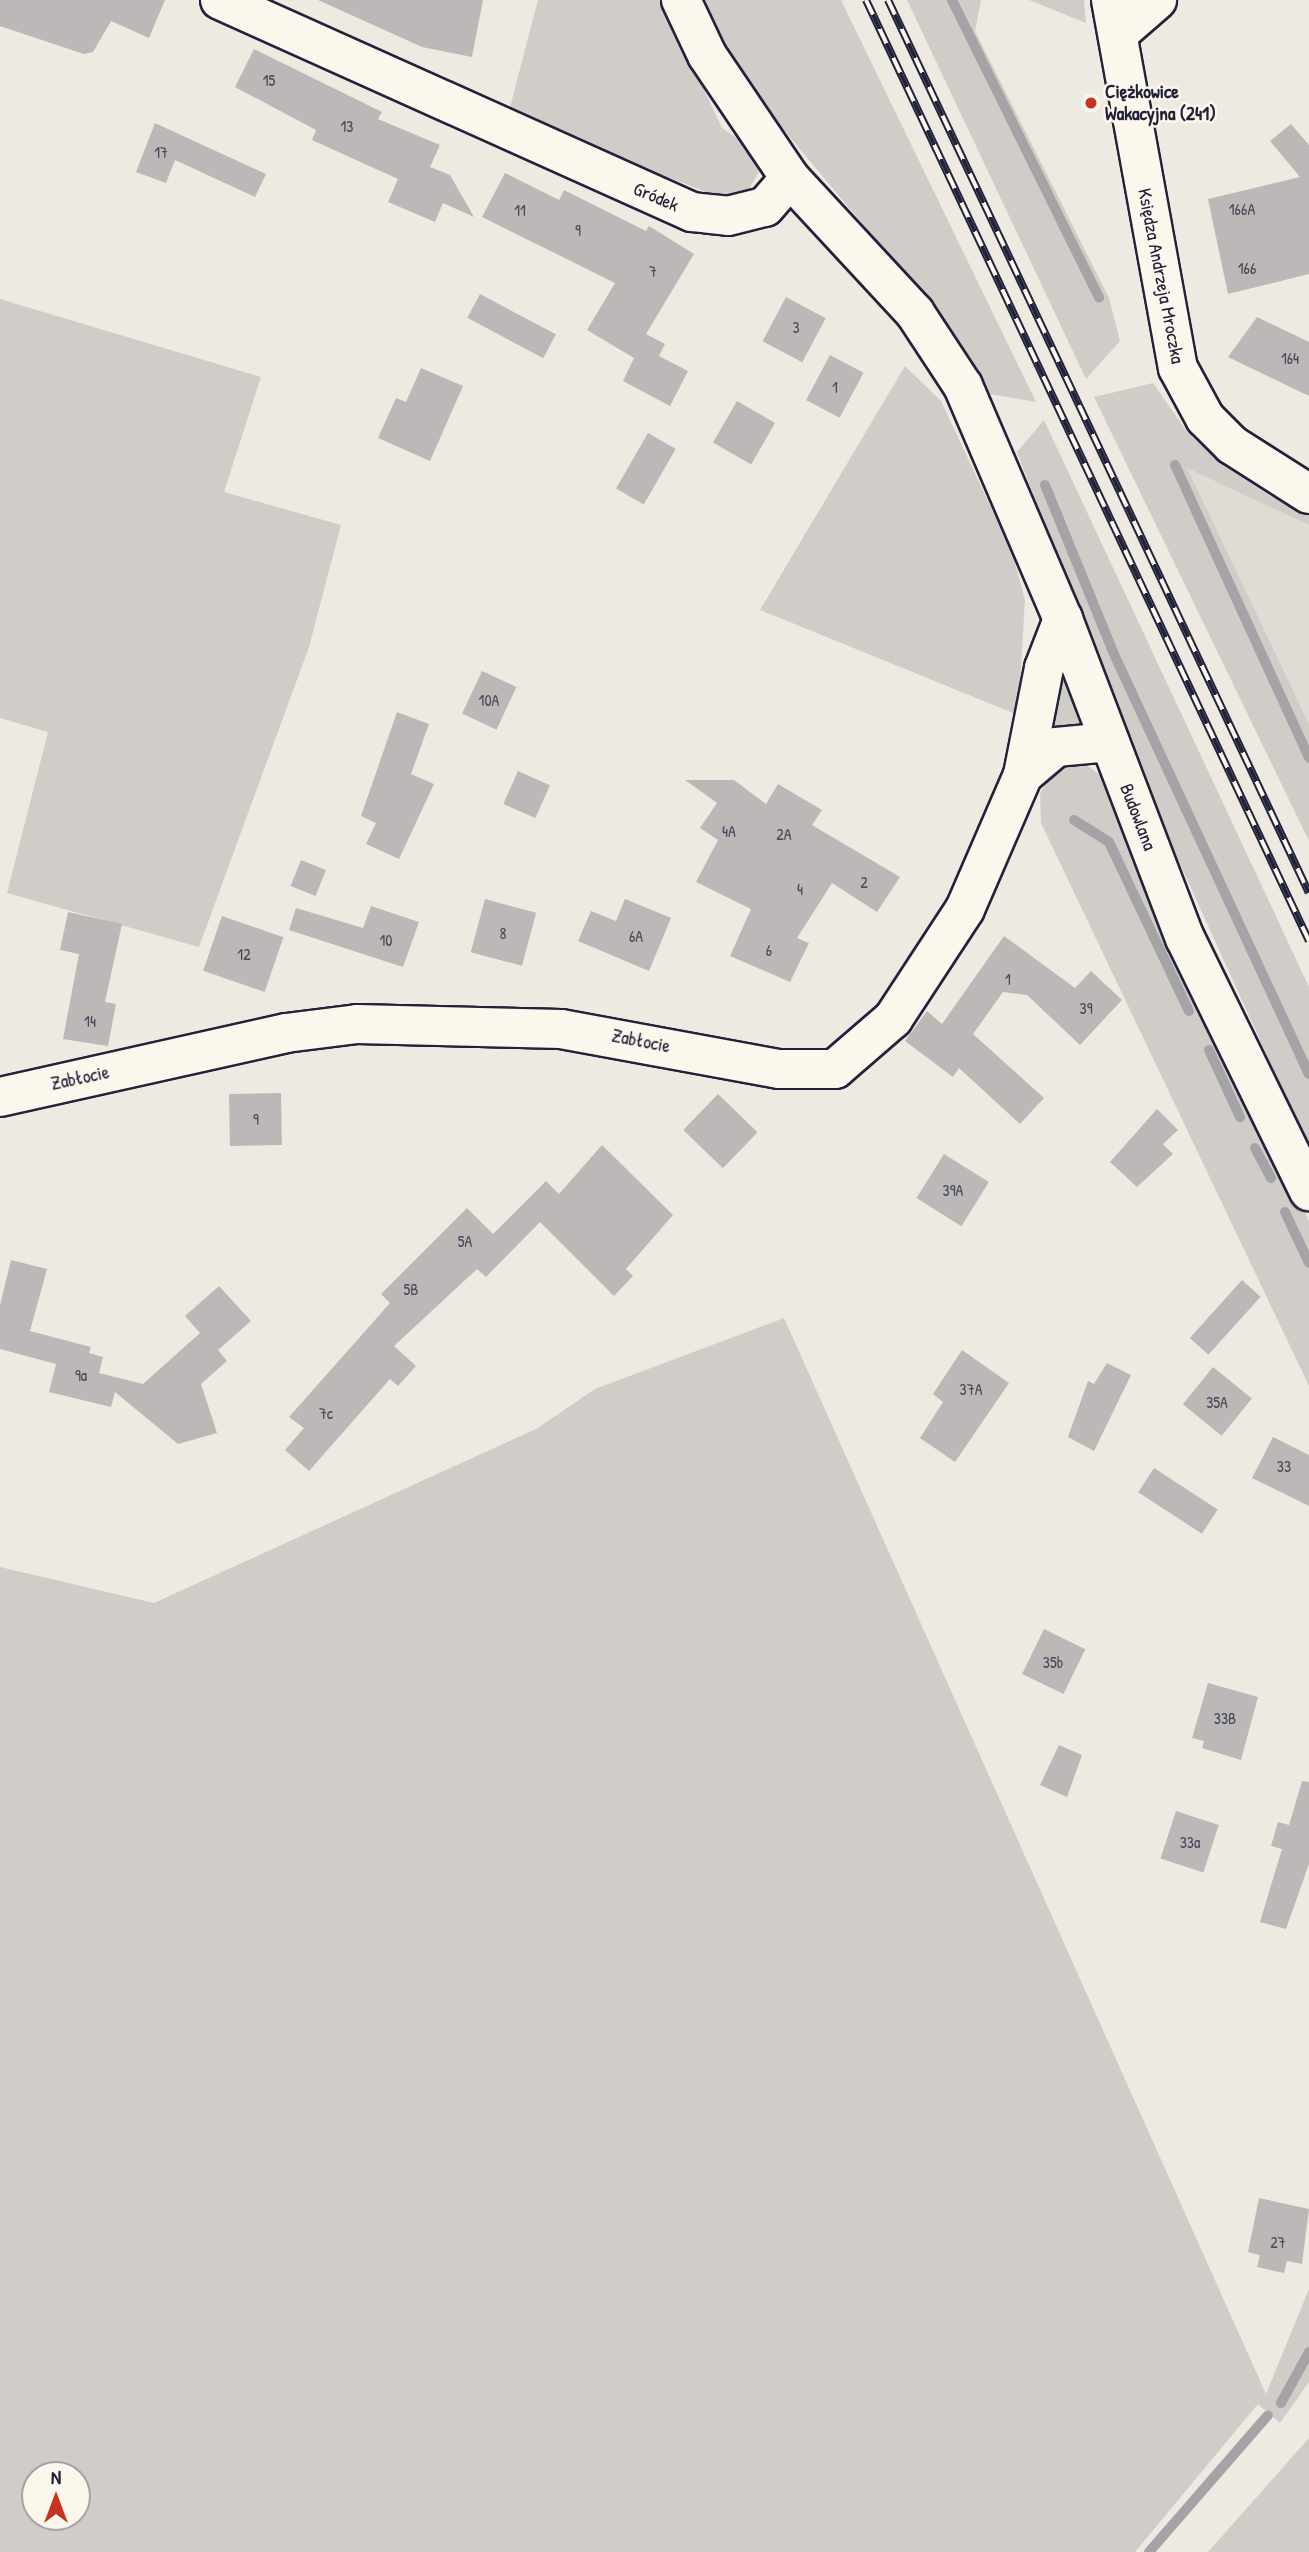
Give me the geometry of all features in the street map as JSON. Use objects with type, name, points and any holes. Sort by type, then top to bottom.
[{"type":"street","name":"Gródek","points":[[220,0],[692,212],[727,216],[765,207],[790,178]]},
{"type":"street","points":[[681,0],[707,55],[790,178]]},
{"type":"street","points":[[1114,17],[1157,0]]},
{"type":"street","name":"Księdza Andrzeja Mroczka","points":[[1114,17],[1178,368],[1205,418],[1232,445],[1309,494]]},
{"type":"street","name":"Budowlana","points":[[790,178],[915,313],[987,435],[1063,619],[1185,938],[1309,1191]]},
{"type":"street","points":[[1023,775],[1044,668],[1063,619]]},
{"type":"street","name":"Zabłocie","points":[[0,1097],[286,1033],[357,1024],[561,1029],[779,1069],[835,1069],[893,1019],[965,909],[1023,775],[1056,747],[1110,742]]},
{"type":"shaded area","points":[[538,0],[662,0],[722,128],[741,141],[759,172],[746,194],[719,197],[508,115]]},
{"type":"shaded area","points":[[700,0],[841,0],[1036,402],[984,393],[939,316],[759,100]]},
{"type":"shaded area","points":[[907,0],[981,0],[975,31],[1109,298],[1120,341],[1086,379]]},
{"type":"shaded area","points":[[1029,0],[1084,0],[1086,23]]},
{"type":"shaded area","points":[[0,299],[261,377],[224,492],[341,525],[309,647],[199,947],[7,893],[48,732],[0,718]]},
{"type":"shaded area","points":[[905,366],[941,401],[1012,552],[1025,600],[1018,715],[760,610]]},
{"type":"shaded area","points":[[1153,383],[1188,433],[1220,463],[1270,496],[1309,512],[1309,525],[1187,468],[1309,724],[1309,841],[1094,397]]},
{"type":"shaded area","points":[[1044,420],[1309,987],[1309,1148],[1141,778],[1017,452]]},
{"type":"shaded area","points":[[1187,467],[1309,525],[1309,724],[1195,487]]},
{"type":"shaded area","points":[[1064,677],[1082,725],[1050,731],[1060,678]]},
{"type":"shaded area","points":[[1083,763],[1105,778],[1309,1221],[1309,1386],[1041,823],[1040,794],[1054,767]]},
{"type":"shaded area","points":[[784,1318],[1266,2394],[1309,2289],[1309,2382],[1280,2423],[1258,2404],[1135,2552],[0,2552],[0,1567],[154,1603],[536,1429],[595,1389]]},
{"type":"shaded area","points":[[1309,2438],[1309,2552],[1208,2552]]},
{"type":"building","points":[[0,0],[165,0],[149,38],[111,21],[93,52],[84,54],[0,26]]},
{"type":"building","points":[[318,0],[483,0],[472,57],[422,47]]},
{"type":"building","points":[[254,49],[382,112],[378,119],[440,145],[430,167],[450,175],[474,217],[443,203],[435,222],[388,202],[398,179],[312,140],[316,130],[235,87]]},
{"type":"building","points":[[155,123],[266,174],[255,197],[175,160],[166,183],[136,172]]},
{"type":"building","points":[[1291,124],[1309,145],[1309,274],[1228,294],[1208,199],[1300,177],[1270,141]]},
{"type":"building","points":[[505,173],[559,200],[564,190],[646,231],[649,226],[694,254],[646,334],[665,344],[659,356],[688,371],[670,406],[623,381],[634,358],[587,330],[615,283],[482,217]]},
{"type":"building","points":[[480,294],[556,334],[543,358],[467,318]]},
{"type":"building","points":[[786,297],[826,318],[802,362],[763,341]]},
{"type":"building","points":[[1257,317],[1309,342],[1309,396],[1228,357]]},
{"type":"building","points":[[830,355],[864,373],[840,418],[806,400]]},
{"type":"building","points":[[421,368],[463,386],[430,461],[378,438],[396,398],[406,402]]},
{"type":"building","points":[[737,401],[775,423],[751,465],[713,443]]},
{"type":"building","points":[[648,433],[676,449],[644,504],[616,488]]},
{"type":"building","points":[[482,671],[516,687],[497,730],[462,714]]},
{"type":"building","points":[[397,712],[429,724],[411,774],[434,784],[399,859],[366,844],[376,823],[361,816]]},
{"type":"building","points":[[518,771],[550,785],[535,818],[503,804]]},
{"type":"building","points":[[685,780],[734,780],[766,804],[778,784],[822,810],[812,825],[900,877],[877,912],[832,883],[797,938],[809,943],[790,982],[730,956],[751,909],[696,882],[718,840],[700,828],[717,803]]},
{"type":"building","points":[[301,860],[326,870],[316,896],[291,886]]},
{"type":"building","points":[[485,899],[536,913],[522,966],[471,952]]},
{"type":"building","points":[[625,899],[671,918],[649,971],[578,941],[591,911],[616,921]]},
{"type":"building","points":[[371,906],[419,922],[403,967],[289,930],[296,908],[363,928]]},
{"type":"building","points":[[68,912],[122,924],[105,1002],[116,1004],[108,1046],[63,1039],[79,954],[60,950]]},
{"type":"building","points":[[222,916],[283,937],[265,992],[203,971]]},
{"type":"building","points":[[1004,936],[1075,988],[1091,971],[1122,1000],[1080,1045],[1027,995],[1003,992],[973,1034],[1044,1098],[1020,1124],[959,1068],[953,1077],[905,1041],[927,1011],[942,1024]]},
{"type":"building","points":[[281,1093],[282,1145],[230,1146],[229,1094]]},
{"type":"building","points":[[718,1094],[758,1132],[723,1168],[683,1130]]},
{"type":"building","points":[[1157,1109],[1178,1130],[1163,1144],[1173,1154],[1137,1187],[1110,1162]]},
{"type":"building","points":[[602,1145],[673,1215],[626,1269],[633,1276],[614,1296],[540,1222],[486,1277],[477,1269],[394,1346],[416,1366],[398,1386],[390,1379],[309,1471],[285,1450],[304,1428],[289,1417],[390,1303],[381,1294],[467,1208],[493,1234],[546,1181],[559,1194]]},
{"type":"building","points":[[944,1154],[989,1182],[961,1226],[916,1198]]},
{"type":"building","points":[[11,1260],[47,1269],[30,1331],[91,1347],[89,1353],[103,1357],[99,1373],[143,1384],[200,1333],[185,1316],[219,1286],[251,1321],[218,1350],[227,1361],[201,1384],[217,1433],[178,1444],[115,1392],[111,1407],[49,1392],[56,1364],[0,1349],[0,1305]]},
{"type":"building","points":[[1242,1280],[1261,1297],[1208,1355],[1190,1338]]},
{"type":"building","points":[[962,1350],[1009,1383],[955,1462],[920,1438],[943,1402],[933,1394]]},
{"type":"building","points":[[1107,1363],[1131,1375],[1094,1451],[1068,1437],[1088,1381],[1094,1384]]},
{"type":"building","points":[[1213,1367],[1252,1398],[1222,1436],[1183,1404]]},
{"type":"building","points":[[1273,1437],[1309,1455],[1309,1506],[1252,1478]]},
{"type":"building","points":[[1154,1468],[1218,1509],[1202,1534],[1138,1492]]},
{"type":"building","points":[[1044,1629],[1085,1649],[1063,1694],[1022,1674]]},
{"type":"building","points":[[1208,1683],[1258,1697],[1241,1760],[1202,1748],[1204,1741],[1192,1738]]},
{"type":"building","points":[[1059,1745],[1082,1755],[1067,1797],[1040,1785]]},
{"type":"building","points":[[1302,1781],[1309,1782],[1309,1864],[1286,1929],[1260,1922],[1282,1849],[1271,1846],[1278,1822],[1289,1825]]},
{"type":"building","points":[[1176,1811],[1219,1825],[1203,1872],[1161,1859]]},
{"type":"building","points":[[1259,2198],[1309,2209],[1302,2264],[1287,2261],[1284,2273],[1257,2267],[1260,2255],[1248,2252]]},
{"type":"waterway","points":[[952,0],[1099,298]]},
{"type":"waterway","points":[[1175,465],[1309,758]]},
{"type":"waterway","points":[[1045,485],[1113,652],[1309,1074]]},
{"type":"waterway","points":[[1074,820],[1109,842],[1189,1011]]},
{"type":"waterway","points":[[1209,1050],[1240,1117]]},
{"type":"waterway","points":[[1255,1148],[1271,1178]]},
{"type":"waterway","points":[[1285,1212],[1309,1263]]},
{"type":"waterway","points":[[1281,2403],[1309,2352]]},
{"type":"waterway","points":[[1149,2552],[1268,2415]]},
{"type":"railway","points":[[866,0],[1309,941]]},
{"type":"railway","points":[[888,0],[1309,893]]},
{"type":"place","name":"Ciężkowice Wakacyjna (241)","points":[[1091,103]]}]
